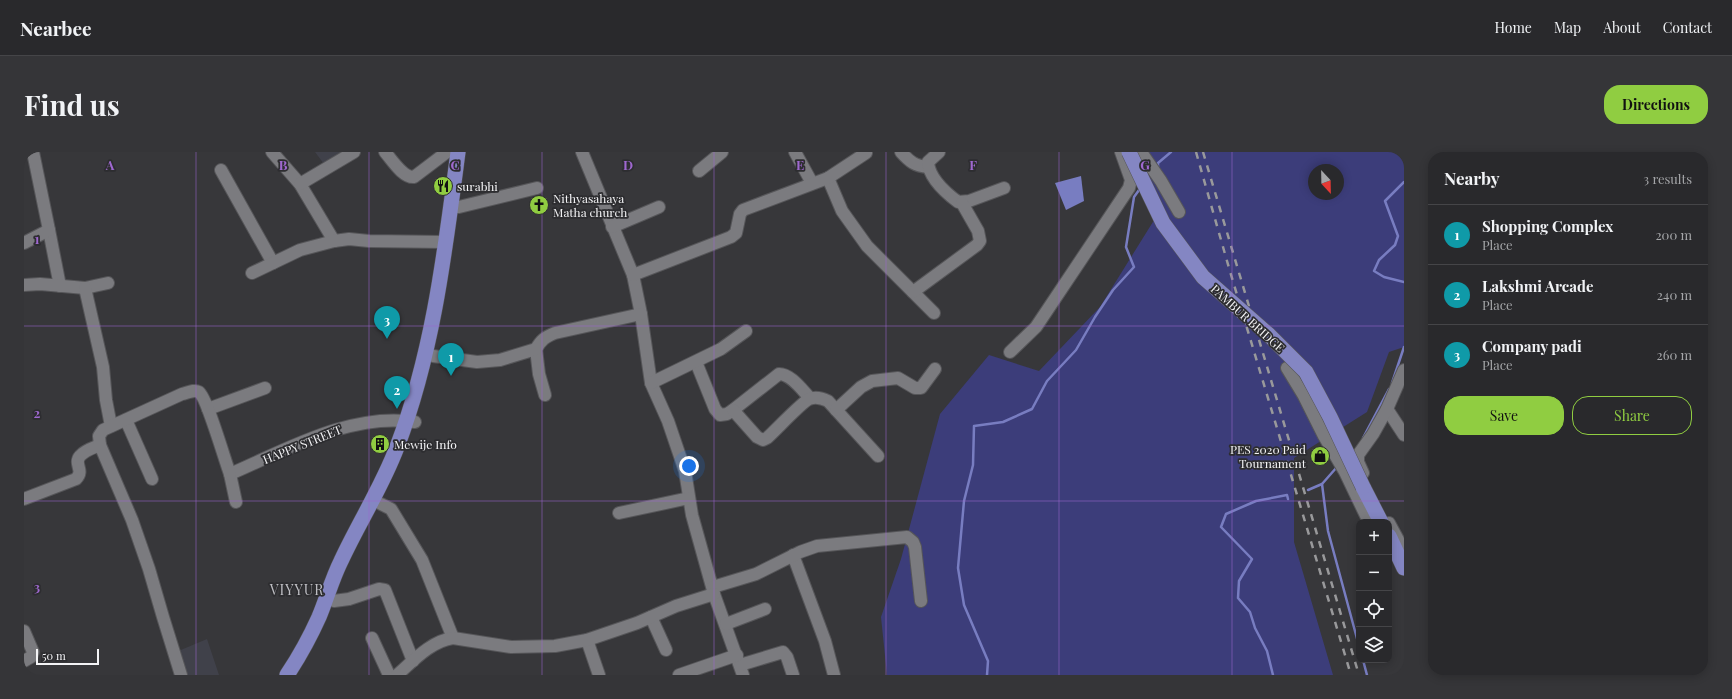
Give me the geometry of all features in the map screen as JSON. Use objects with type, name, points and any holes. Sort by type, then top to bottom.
[{"type":"main road","points":[[296,675],[316,640],[357,546],[381,504],[405,452],[410,421],[431,326],[458,152]]},
{"type":"main road","points":[[287,675],[297,660],[319,616],[335,573],[355,530],[385,477],[410,421],[433,356],[448,285],[466,152]]},
{"type":"main road","name":"PAMBUR BRIDGE","points":[[1129,152],[1163,223],[1203,277],[1269,335],[1306,372],[1330,417],[1379,519]]},
{"type":"main road","points":[[1392,540],[1398,549],[1404,568]]},
{"type":"street","points":[[33,152],[50,230],[60,286]]},
{"type":"street","points":[[272,152],[300,184],[334,241]]},
{"type":"street","points":[[300,184],[354,152]]},
{"type":"street","points":[[385,152],[405,174],[410,177],[414,177],[447,152]]},
{"type":"street","points":[[582,152],[633,275],[641,314],[651,383],[668,421],[685,471],[692,515],[714,591],[740,665]]},
{"type":"street","points":[[699,171],[722,152]]},
{"type":"street","points":[[796,152],[812,183]]},
{"type":"street","points":[[633,275],[731,237],[736,234],[742,210],[828,178],[866,152]]},
{"type":"street","points":[[901,152],[911,164],[918,167],[928,167]]},
{"type":"street","points":[[913,292],[977,245],[980,241],[978,231],[962,203],[958,202],[951,196],[931,174],[928,167],[928,162],[939,152]]},
{"type":"street","points":[[1010,352],[1036,327],[1129,188],[1131,180],[1121,152]]},
{"type":"street","points":[[1141,152],[1161,181],[1179,212]]},
{"type":"street","points":[[221,170],[273,263]]},
{"type":"street","points":[[828,178],[842,211],[867,246],[934,313]]},
{"type":"street","points":[[459,207],[537,188]]},
{"type":"street","points":[[962,203],[1004,188]]},
{"type":"street","points":[[612,227],[659,207]]},
{"type":"street","points":[[24,243],[50,230]]},
{"type":"street","points":[[252,273],[300,250],[334,241],[349,239],[369,241],[445,242]]},
{"type":"street","points":[[24,285],[40,284],[85,288],[108,283]]},
{"type":"street","points":[[85,288],[103,367],[106,400],[111,426]]},
{"type":"street","points":[[545,395],[539,374],[536,349],[545,337],[554,333],[641,314]]},
{"type":"street","points":[[651,383],[721,349],[746,331]]},
{"type":"street","points":[[433,356],[477,362],[500,360],[536,349]]},
{"type":"street","points":[[696,362],[718,413],[723,415],[733,410],[779,374],[784,374],[789,377],[810,398]]},
{"type":"street","points":[[1287,368],[1345,472],[1368,519]]},
{"type":"street","points":[[836,410],[861,387],[872,381],[898,378],[915,388],[921,388],[935,369]]},
{"type":"street","points":[[1387,519],[1364,476],[1358,458],[1360,451],[1373,434],[1387,409],[1404,370]]},
{"type":"street","points":[[208,409],[265,388]]},
{"type":"street","points":[[181,675],[132,520],[100,445],[100,436],[103,430],[182,394],[194,390],[199,392],[203,396],[208,409],[230,474],[236,502]]},
{"type":"street","points":[[733,410],[757,437],[763,440],[810,398],[823,398],[878,456]]},
{"type":"street","points":[[1387,409],[1398,429],[1404,435]]},
{"type":"street","points":[[126,420],[152,479]]},
{"type":"street","name":"HAPPY STREET","points":[[230,474],[338,428],[382,420],[410,421]]},
{"type":"street","points":[[24,499],[76,479],[80,475],[78,461],[79,456],[100,445]]},
{"type":"street","points":[[619,513],[689,498]]},
{"type":"street","points":[[381,504],[391,509],[422,560],[453,638]]},
{"type":"street","points":[[1392,532],[1398,549]]},
{"type":"street","points":[[397,675],[436,643],[453,638],[511,648],[555,646],[587,640],[651,617],[756,574],[793,555],[817,546],[906,537],[913,542],[915,547],[921,601]]},
{"type":"street","points":[[793,555],[825,641],[834,675]]},
{"type":"street","points":[[334,601],[349,599],[379,589],[385,590],[413,661]]},
{"type":"street","points":[[726,624],[765,609]]},
{"type":"street","points":[[651,617],[666,650]]},
{"type":"street","points":[[24,631],[33,652],[31,657],[24,660]]},
{"type":"street","points":[[372,638],[388,675]]},
{"type":"street","points":[[587,640],[599,675]]},
{"type":"street","points":[[679,675],[740,665],[783,652],[787,657],[792,675]]},
{"type":"shaded area","points":[[315,152],[341,152],[324,164]]},
{"type":"shaded area","points":[[1131,152],[1404,152],[1404,347],[1389,352],[1367,412],[1294,458],[1294,542],[1333,675],[887,675],[881,617],[901,559],[940,414],[989,355],[1039,371],[1100,307],[1156,217]]},
{"type":"shaded area","points":[[207,639],[219,675],[184,675],[176,652]]},
{"type":"water","points":[[1081,176],[1084,201],[1066,210],[1055,183]]},
{"type":"waterway","points":[[1158,168],[1158,163],[1171,152]]},
{"type":"waterway","points":[[1404,182],[1385,201],[1398,236],[1395,245],[1379,260],[1374,271],[1384,277],[1404,282]]},
{"type":"waterway","points":[[987,675],[988,661],[964,605],[958,568],[964,501],[973,465],[974,426],[1003,422],[1032,409],[1047,381],[1076,350],[1113,290],[1134,267],[1126,247],[1134,197],[1139,190]]},
{"type":"waterway","points":[[1392,383],[1404,347]]},
{"type":"waterway","points":[[1363,438],[1389,389]]},
{"type":"waterway","points":[[1308,490],[1322,484],[1337,467]]},
{"type":"waterway","points":[[1322,484],[1328,531],[1356,635]]},
{"type":"waterway","points":[[1273,675],[1267,651],[1255,628],[1250,612],[1238,598],[1239,581],[1252,559],[1221,527],[1226,514],[1256,501],[1287,495],[1288,499]]},
{"type":"waterway","points":[[1364,663],[1367,675]]},
{"type":"railway","points":[[1196,152],[1229,268],[1351,675]]},
{"type":"railway","points":[[1203,152],[1359,675]]},
{"type":"place","name":"surabhi","points":[[443,186]]},
{"type":"place","name":"Nithyasahaya Matha church","points":[[539,205]]},
{"type":"place","name":"Company padi","points":[[387,339]]},
{"type":"place","name":"Shopping Complex","points":[[451,376]]},
{"type":"place","name":"Lakshmi Arcade","points":[[397,409]]},
{"type":"place","name":"Mewije Info","points":[[380,444]]},
{"type":"place","name":"PES 2020 Paid Tournament","points":[[1320,456]]},
{"type":"district","name":"VIYYUR","points":[[297,589]]}]
